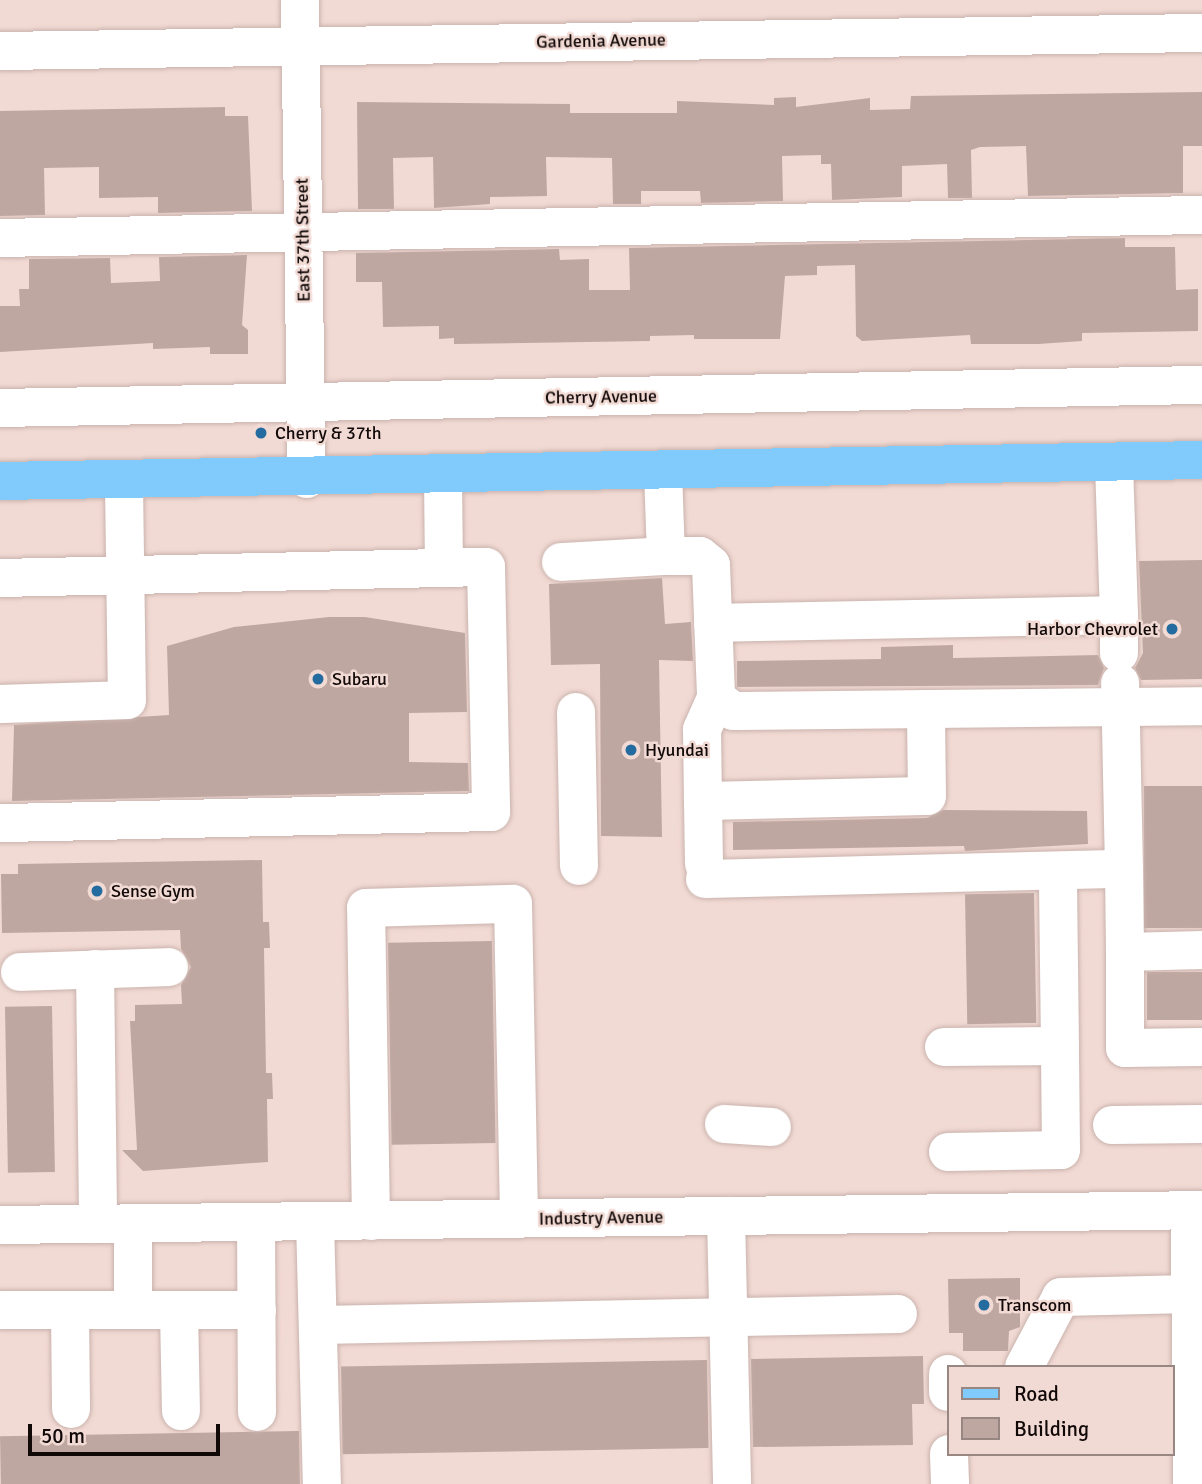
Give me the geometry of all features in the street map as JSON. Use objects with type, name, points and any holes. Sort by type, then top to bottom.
[{"type":"main road","points":[[0,481],[307,479],[1202,460]]},
{"type":"street","name":"East 37th Street","points":[[299,0],[307,479]]},
{"type":"street","name":"Gardenia Avenue","points":[[0,51],[1202,33]]},
{"type":"street","points":[[0,238],[1202,215]]},
{"type":"street","name":"Cherry Avenue","points":[[0,408],[1202,385]]},
{"type":"street","points":[[1114,462],[1125,869],[1125,1048],[1202,1047]]},
{"type":"street","points":[[663,471],[666,556]]},
{"type":"street","points":[[443,476],[443,568]]},
{"type":"street","points":[[0,704],[128,700],[124,481]]},
{"type":"street","points":[[561,562],[700,556],[711,565],[716,698],[702,730],[704,871],[1125,869]]},
{"type":"street","points":[[0,578],[486,567],[491,812],[0,823]]},
{"type":"street","points":[[713,624],[1119,615]]},
{"type":"street","points":[[716,698],[733,711],[926,709],[1120,680],[1202,706]]},
{"type":"street","points":[[703,801],[927,796],[926,709]]},
{"type":"street","points":[[576,712],[579,866]]},
{"type":"street","points":[[948,1152],[1061,1150],[1058,871]]},
{"type":"street","points":[[371,1221],[366,908],[513,904],[519,1219]]},
{"type":"street","points":[[1125,953],[1202,950]]},
{"type":"street","points":[[20,972],[169,967]]},
{"type":"street","points":[[95,969],[115,1224],[133,1310]]},
{"type":"street","points":[[944,1047],[1060,1046]]},
{"type":"street","points":[[724,1124],[772,1127]]},
{"type":"street","points":[[1112,1125],[1202,1124]]},
{"type":"street","points":[[1192,1484],[1182,1368],[1196,1211]]},
{"type":"street","name":"Industry Avenue","points":[[0,1225],[1196,1211]]},
{"type":"street","points":[[726,1216],[732,1484]]},
{"type":"street","points":[[316,1221],[322,1484]]},
{"type":"street","points":[[256,1222],[257,1412]]},
{"type":"street","points":[[1025,1365],[1061,1297],[1190,1294]]},
{"type":"street","points":[[0,1310],[257,1310]]},
{"type":"street","points":[[70,1310],[71,1409]]},
{"type":"street","points":[[179,1310],[181,1411]]},
{"type":"street","points":[[318,1325],[898,1314]]},
{"type":"street","points":[[949,1456],[950,1484]]},
{"type":"building","points":[[1202,92],[1202,146],[1183,146],[1183,193],[1028,196],[1026,146],[980,147],[971,150],[972,198],[948,198],[947,164],[902,166],[902,197],[832,200],[831,164],[821,164],[821,155],[782,156],[783,201],[701,203],[700,191],[641,191],[641,204],[613,204],[612,158],[546,157],[547,196],[490,197],[490,204],[434,208],[433,157],[393,158],[394,209],[358,209],[357,102],[570,104],[570,113],[677,113],[677,101],[774,105],[774,98],[796,97],[796,107],[870,98],[870,110],[910,109],[911,96]]},
{"type":"building","points":[[225,107],[225,116],[248,116],[252,211],[158,213],[158,197],[99,198],[99,167],[44,168],[45,215],[0,216],[0,111]]},
{"type":"building","points":[[1125,238],[1125,247],[1175,247],[1176,290],[1198,289],[1198,331],[1082,333],[1082,341],[1038,344],[971,344],[970,335],[862,341],[856,336],[855,265],[817,266],[817,275],[785,276],[780,339],[694,339],[694,335],[650,336],[650,341],[454,344],[454,338],[439,339],[439,326],[383,327],[382,282],[356,282],[356,253],[559,249],[560,260],[589,259],[589,290],[630,290],[629,248]]},
{"type":"building","points":[[247,255],[242,325],[248,330],[248,354],[210,354],[210,347],[153,349],[153,343],[0,352],[0,306],[20,306],[19,289],[29,289],[29,259],[110,258],[111,283],[160,281],[159,257]]},
{"type":"building","points":[[1202,560],[1202,679],[1141,680],[1135,668],[1143,653],[1139,561]]},
{"type":"building","name":"Hyundai","points":[[662,578],[665,624],[691,622],[693,661],[659,660],[662,837],[601,836],[600,664],[551,665],[549,584]]},
{"type":"building","points":[[329,617],[365,617],[465,633],[467,712],[409,713],[409,762],[468,763],[469,791],[12,801],[14,725],[169,715],[167,646],[234,627]]},
{"type":"building","points":[[953,645],[953,658],[1098,655],[1104,668],[1098,685],[737,687],[737,661],[881,659],[881,647]]},
{"type":"building","points":[[1144,786],[1202,786],[1202,928],[1144,928]]},
{"type":"building","points":[[943,810],[1087,811],[1088,844],[965,851],[964,846],[733,850],[733,822],[927,818]]},
{"type":"building","points":[[262,860],[263,922],[269,922],[270,948],[264,948],[266,1073],[272,1073],[273,1099],[267,1099],[268,1162],[143,1171],[122,1150],[137,1150],[130,1021],[135,1021],[135,1005],[182,1004],[181,985],[191,967],[181,949],[180,930],[2,933],[1,874],[18,874],[18,864]]},
{"type":"building","points":[[1034,893],[1036,1023],[967,1024],[965,894]]},
{"type":"building","points":[[492,941],[496,1143],[392,1145],[388,943]]},
{"type":"building","points":[[1147,972],[1202,972],[1202,1020],[1147,1020]]},
{"type":"building","points":[[52,1006],[55,1172],[8,1173],[5,1007]]},
{"type":"building","name":"Transcom","points":[[1020,1278],[1020,1327],[1009,1331],[1008,1351],[963,1351],[963,1333],[949,1333],[948,1279]]},
{"type":"building","points":[[923,1356],[924,1404],[912,1404],[913,1445],[753,1447],[751,1359]]},
{"type":"building","points":[[707,1360],[709,1448],[343,1454],[341,1366]]},
{"type":"building","points":[[299,1431],[300,1484],[1,1484],[0,1436]]},
{"type":"place","name":"Cherry & 37th","points":[[261,433]]},
{"type":"place","name":"Harbor Chevrolet","points":[[1172,629]]},
{"type":"place","name":"Subaru","points":[[318,679]]},
{"type":"place","name":"Hyundai","points":[[631,750]]},
{"type":"place","name":"Sense Gym","points":[[97,891]]},
{"type":"place","name":"Transcom","points":[[984,1305]]}]
